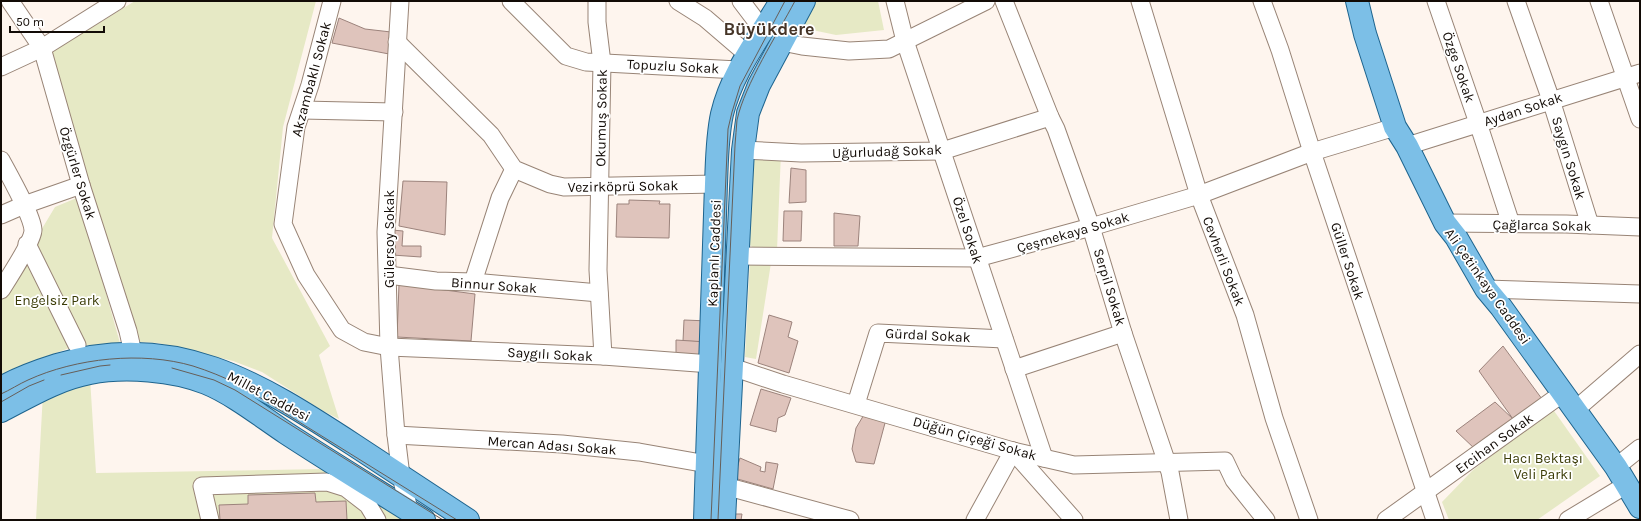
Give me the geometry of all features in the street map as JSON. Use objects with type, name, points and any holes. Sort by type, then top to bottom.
[{"type":"main road","name":"Kaplanlı Caddesi","points":[[724,520],[725,486],[716,184],[718,141],[722,115],[743,62],[781,1]]},
{"type":"main road","name":"Kaplanlı Caddesi","points":[[705,520],[708,464],[738,256],[743,150],[748,113],[759,85],[804,1]]},
{"type":"main road","name":"Ali Çetinkaya Caddesi","points":[[1357,1],[1364,34],[1395,127],[1407,146],[1445,223],[1456,236],[1486,289],[1569,401],[1621,476],[1640,507]]},
{"type":"main road","name":"Millet Caddesi","points":[[1,388],[46,369],[76,360],[104,354],[133,353],[172,356],[213,367],[250,382],[325,426],[468,520]]},
{"type":"main road","name":"Millet Caddesi","points":[[1,410],[62,381],[90,373],[123,369],[184,376],[207,384],[228,395],[415,517]]},
{"type":"street","name":"Özgürler Sokak","points":[[10,1],[42,48],[81,185],[128,331],[133,353]]},
{"type":"street","points":[[1,67],[42,48],[117,1]]},
{"type":"street","name":"Akzambaklı Sokak","points":[[332,1],[310,85],[296,127],[283,224],[306,275],[342,330],[364,342],[389,347]]},
{"type":"street","name":"Gülersoy Sokak","points":[[400,1],[386,232],[389,347],[401,476],[415,517]]},
{"type":"street","name":"Topuzlu Sokak","points":[[511,1],[566,56],[586,62],[743,62]]},
{"type":"street","name":"Okumuş Sokak","points":[[597,1],[597,22],[602,63],[598,270],[603,356]]},
{"type":"street","points":[[678,1],[705,18],[743,62]]},
{"type":"street","points":[[741,1],[763,30]]},
{"type":"street","name":"Özel Sokak","points":[[895,1],[905,41],[1044,458]]},
{"type":"street","points":[[782,42],[802,46],[849,51],[889,50],[986,1]]},
{"type":"street","name":"Serpil Sokak","points":[[1004,1],[1056,129],[1092,227],[1124,333],[1168,463],[1179,520]]},
{"type":"street","name":"Cevherli Sokak","points":[[1140,1],[1199,195],[1245,315],[1274,418],[1309,520]]},
{"type":"street","name":"Güller Sokak","points":[[1262,1],[1280,50],[1312,152],[1435,520]]},
{"type":"street","name":"Özge Sokak","points":[[1436,1],[1511,224]]},
{"type":"street","name":"Saygın Sokak","points":[[1516,1],[1551,100],[1590,225]]},
{"type":"street","points":[[1599,1],[1632,76],[1640,119]]},
{"type":"street","points":[[397,42],[491,135],[514,169],[500,198],[473,282]]},
{"type":"street","name":"Aydan Sokak","points":[[1407,146],[1632,76]]},
{"type":"street","points":[[302,110],[394,112]]},
{"type":"street","name":"Uğurludağ Sokak","points":[[743,150],[801,153],[942,151],[1050,117]]},
{"type":"street","name":"Çeşmekaya Sokak","points":[[738,256],[977,258],[1092,227],[1199,195],[1312,152],[1395,127]]},
{"type":"street","points":[[1,160],[30,217],[33,231],[20,260],[1,290]]},
{"type":"street","name":"Vezirköprü Sokak","points":[[514,169],[550,184],[564,187],[599,188],[716,184]]},
{"type":"street","points":[[1,215],[24,205],[81,185]]},
{"type":"street","name":"Çağlarca Sokak","points":[[1445,223],[1640,227]]},
{"type":"street","points":[[28,244],[77,345]]},
{"type":"street","name":"Binnur Sokak","points":[[388,276],[600,293]]},
{"type":"street","points":[[1486,289],[1640,294]]},
{"type":"street","name":"Gürdal Sokak","points":[[856,404],[878,333],[1004,339]]},
{"type":"street","points":[[1014,369],[1124,333]]},
{"type":"street","name":"Saygılı Sokak","points":[[389,347],[603,356],[721,366]]},
{"type":"street","name":"Ercihan Sokak","points":[[1386,520],[1425,492],[1569,401],[1640,354]]},
{"type":"street","name":"Düğün Çiçeği Sokak","points":[[721,366],[856,404],[1013,451],[1074,465],[1225,461],[1234,480],[1266,520]]},
{"type":"street","name":"Mercan Adası Sokak","points":[[396,435],[562,444],[639,452],[708,464]]},
{"type":"street","points":[[1568,520],[1621,476],[1640,448]]},
{"type":"street","points":[[975,520],[1013,451],[1074,520]]},
{"type":"street","points":[[210,520],[202,486],[327,482],[346,488],[368,505],[377,520]]},
{"type":"street","points":[[725,486],[850,520]]},
{"type":"green space","points":[[135,1],[316,1],[283,127],[272,238],[330,346],[319,355],[339,419],[323,411],[262,372],[233,361],[158,343],[137,342],[50,53]]},
{"type":"green space","points":[[812,1],[878,1],[884,30],[836,35],[798,27]]},
{"type":"green space","points":[[750,151],[781,152],[777,250],[763,254],[748,244]]},
{"type":"green space","name":"Engelsiz Park","points":[[79,197],[120,343],[95,346],[77,345],[22,366],[1,376],[1,297],[55,207]]},
{"type":"green space","points":[[750,259],[771,263],[756,359],[745,357]]},
{"type":"green space","points":[[90,378],[96,473],[325,469],[399,515],[400,520],[36,520],[43,393]]},
{"type":"green space","name":"Hacı Bektaşı Veli Parkı","points":[[1552,408],[1600,476],[1537,520],[1449,520],[1442,502],[1472,471]]},
{"type":"building","points":[[339,18],[365,29],[391,32],[389,54],[332,43]]},
{"type":"building","points":[[791,168],[806,170],[806,202],[789,203]]},
{"type":"building","points":[[403,181],[447,182],[445,235],[399,226]]},
{"type":"building","points":[[629,200],[660,201],[659,204],[670,204],[669,238],[616,237],[617,204],[629,204]]},
{"type":"building","points":[[784,211],[802,211],[801,241],[783,241]]},
{"type":"building","points":[[834,213],[860,216],[858,246],[834,246]]},
{"type":"building","points":[[392,230],[403,231],[402,246],[421,246],[421,257],[392,255]]},
{"type":"building","points":[[399,284],[475,294],[471,341],[397,337]]},
{"type":"building","points":[[769,315],[792,322],[788,337],[798,341],[789,373],[758,363]]},
{"type":"building","points":[[684,320],[709,321],[707,342],[683,341]]},
{"type":"building","points":[[676,340],[707,342],[707,361],[676,359]]},
{"type":"building","points":[[1503,346],[1542,399],[1513,419],[1479,371]]},
{"type":"building","points":[[761,389],[791,398],[785,415],[778,418],[776,432],[750,425]]},
{"type":"building","points":[[1495,402],[1513,419],[1475,449],[1456,431]]},
{"type":"building","points":[[865,413],[883,419],[885,423],[874,464],[856,462],[852,449],[856,428]]},
{"type":"building","points":[[740,458],[761,467],[760,471],[765,472],[766,462],[778,464],[773,489],[734,478]]},
{"type":"building","points":[[315,493],[316,502],[346,501],[347,520],[220,520],[219,505],[248,504],[248,495]]},
{"type":"building","points":[[730,514],[742,514],[741,520],[730,520]]},
{"type":"tram line","points":[[711,520],[728,129],[740,86],[785,1]]},
{"type":"tram line","points":[[718,520],[737,120],[741,106],[754,75],[795,1]]},
{"type":"tram line","points":[[1,394],[47,372],[88,362],[131,358],[173,361],[193,366],[238,384],[457,520]]},
{"type":"tram line","points":[[61,375],[110,365]]},
{"type":"tram line","points":[[172,368],[214,380],[235,390],[443,520]]},
{"type":"tram line","points":[[1,402],[29,386],[44,380]]},
{"type":"district","name":"Büyükdere","points":[[769,29]]}]
